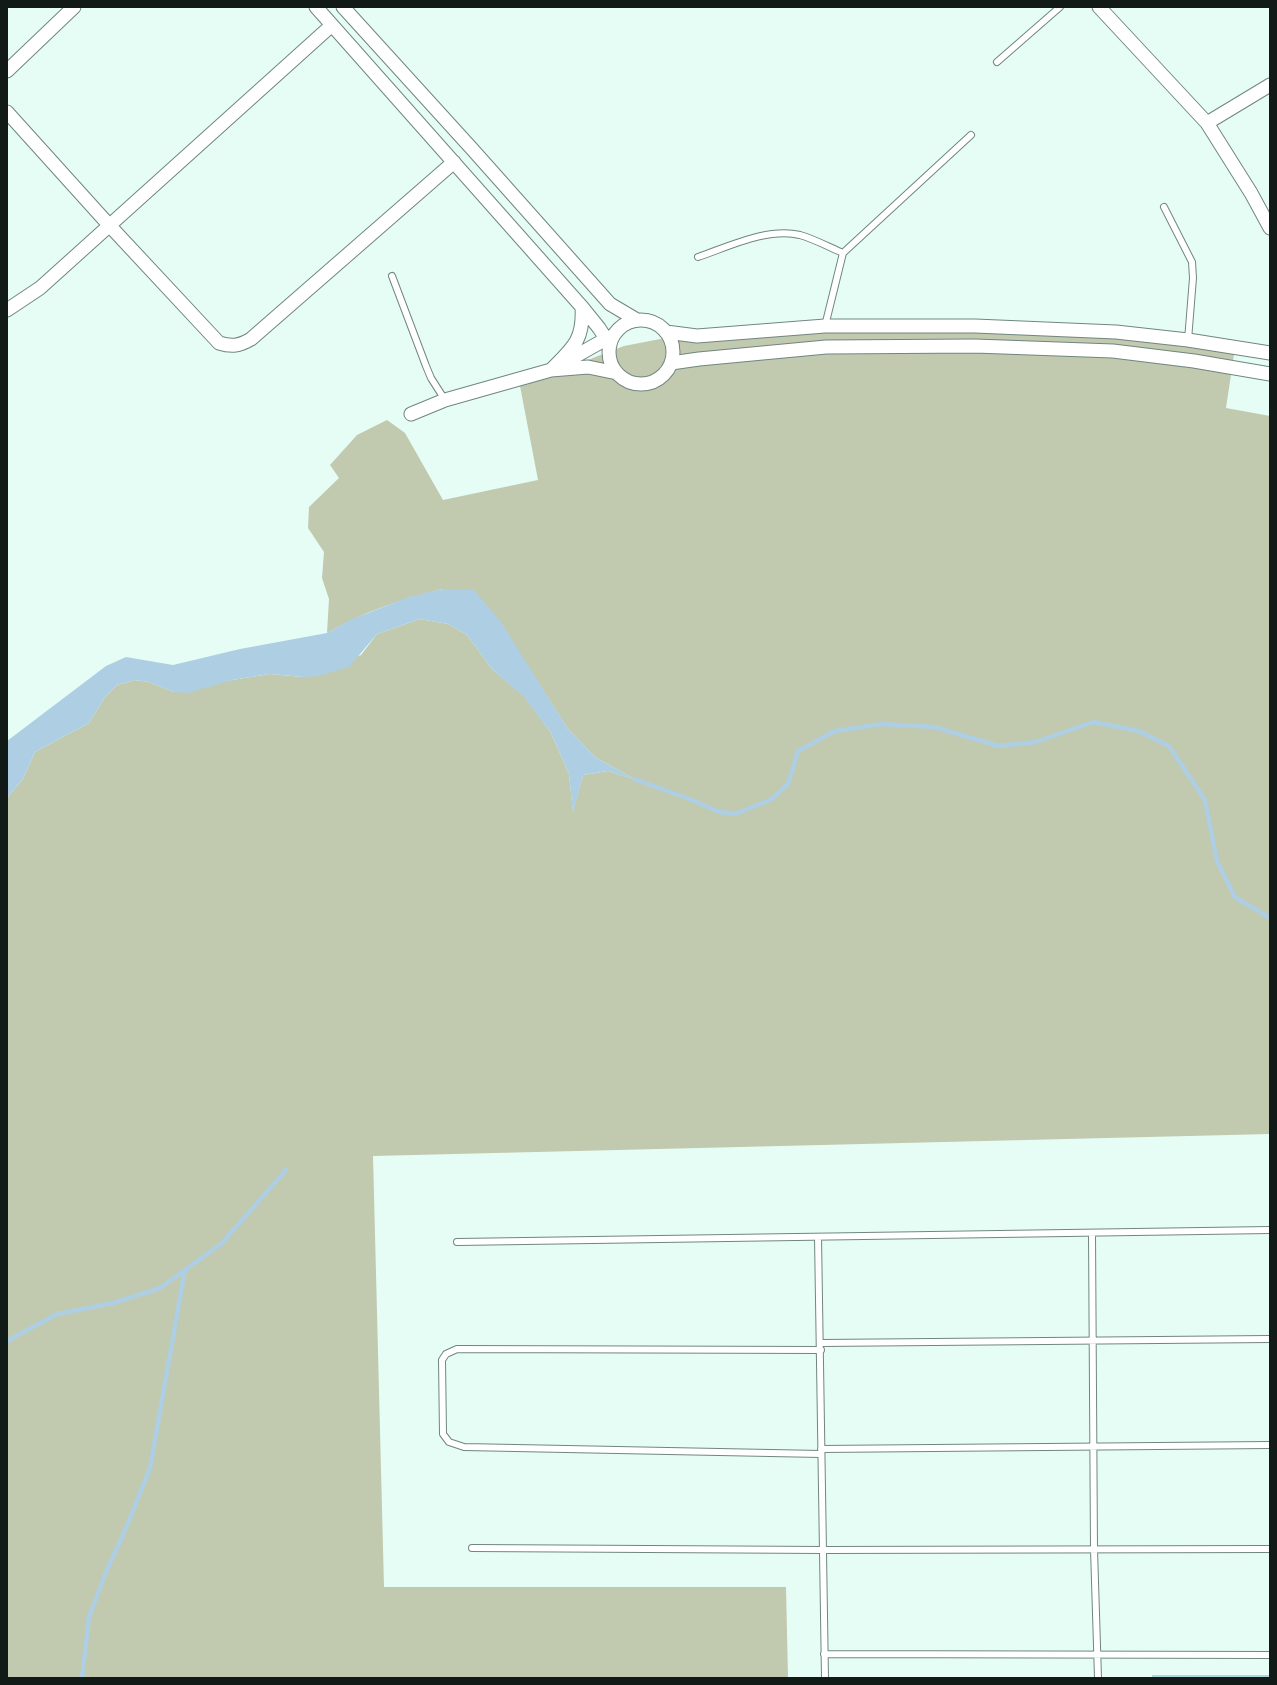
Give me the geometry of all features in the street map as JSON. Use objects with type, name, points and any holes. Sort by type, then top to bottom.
[{"type":"street","points":[[7,71],[74,7]]},
{"type":"street","points":[[316,7],[582,307],[608,342],[610,362],[622,378],[634,383],[647,384],[659,379],[671,363],[673,350],[670,337],[666,332],[650,321],[637,320],[630,322],[619,328],[608,342],[551,370],[446,400],[411,414]]},
{"type":"street","points":[[1099,7],[1207,123],[1251,193],[1270,228]]},
{"type":"street","points":[[346,8],[610,304],[637,320]]},
{"type":"street","points":[[7,310],[40,288],[108,225],[332,25]]},
{"type":"street","points":[[1207,123],[1270,85]]},
{"type":"street","points":[[7,112],[108,225],[219,343],[230,346],[240,345],[251,339],[454,162]]},
{"type":"street","points":[[551,370],[568,353],[579,337],[583,322],[582,307]]},
{"type":"street","points":[[666,332],[697,336],[825,326],[975,326],[1116,332],[1188,340],[1270,353]]},
{"type":"street","points":[[671,363],[826,347],[976,346],[1113,351],[1194,361],[1270,374]]},
{"type":"street","points":[[551,370],[588,368],[617,373]]},
{"type":"lane","points":[[997,62],[1060,7]]},
{"type":"lane","points":[[825,326],[843,253],[971,134]]},
{"type":"lane","points":[[1164,207],[1192,262],[1193,278],[1188,340]]},
{"type":"lane","points":[[698,257],[757,237],[779,233],[800,235],[843,253]]},
{"type":"lane","points":[[392,276],[431,378],[446,400]]},
{"type":"lane","points":[[457,1242],[1270,1230]]},
{"type":"lane","points":[[1092,1233],[1094,1550],[1098,1678]]},
{"type":"lane","points":[[818,1237],[821,1342],[821,1452],[825,1678]]},
{"type":"lane","points":[[821,1342],[1270,1339]]},
{"type":"lane","points":[[821,1350],[458,1349],[446,1354],[442,1360],[443,1434],[449,1442],[464,1446],[821,1452],[1270,1445]]},
{"type":"lane","points":[[472,1548],[823,1550],[1270,1549]]},
{"type":"lane","points":[[824,1654],[1097,1656],[1270,1655]]},
{"type":"green space","points":[[868,325],[1118,330],[1235,348],[1226,408],[1270,416],[1270,1134],[373,1156],[384,1587],[786,1587],[788,1678],[7,1678],[7,798],[23,779],[35,752],[89,723],[105,697],[117,685],[135,680],[149,682],[174,692],[270,674],[303,677],[361,655],[377,634],[420,619],[448,624],[467,635],[492,669],[524,696],[551,733],[569,774],[573,812],[583,775],[608,771],[636,780],[595,757],[568,729],[538,682],[442,589],[412,597],[369,612],[327,633],[329,599],[322,578],[324,552],[308,528],[309,507],[339,478],[330,465],[357,435],[387,420],[405,433],[443,500],[538,480],[520,386],[624,346],[681,335]]},
{"type":"water","points":[[442,589],[474,590],[501,622],[568,729],[595,757],[638,781],[608,771],[583,775],[573,814],[569,774],[551,733],[524,697],[492,669],[467,635],[448,624],[420,619],[377,634],[349,667],[318,676],[303,677],[270,674],[232,680],[188,693],[174,692],[149,682],[135,680],[117,685],[105,697],[89,723],[35,752],[23,779],[7,798],[7,741],[106,666],[126,657],[173,665],[240,649],[327,633],[350,620],[409,597]]},
{"type":"building","points":[[1152,1675],[1270,1675],[1270,1678],[1152,1678]]},
{"type":"waterway","points":[[634,779],[720,812],[735,814],[772,799],[788,784],[798,751],[835,731],[882,724],[934,727],[999,746],[1036,742],[1093,722],[1139,731],[1169,746],[1205,800],[1217,861],[1235,897],[1270,918]]},
{"type":"waterway","points":[[7,1341],[57,1314],[113,1303],[160,1288],[221,1244],[286,1170]]},
{"type":"waterway","points":[[82,1678],[89,1617],[106,1572],[126,1528],[150,1468],[185,1269]]}]
